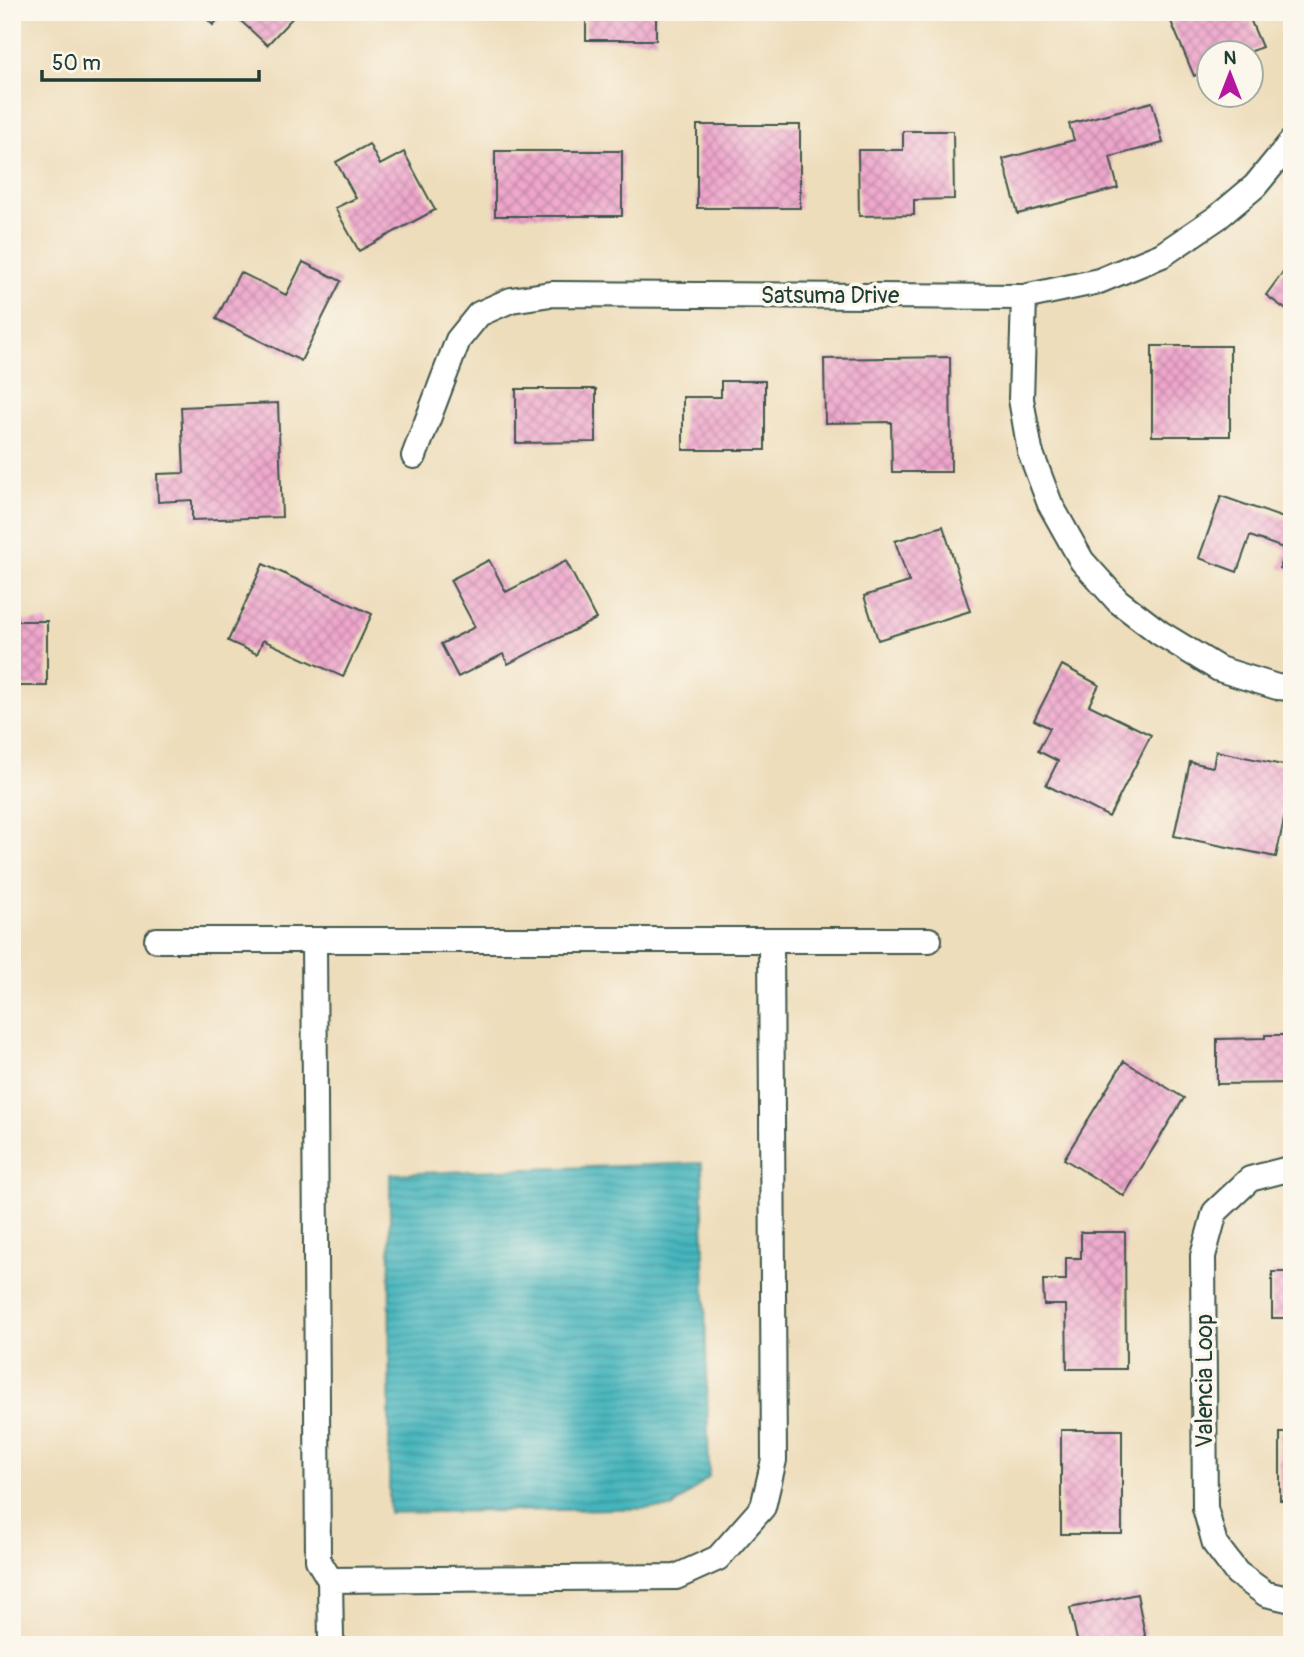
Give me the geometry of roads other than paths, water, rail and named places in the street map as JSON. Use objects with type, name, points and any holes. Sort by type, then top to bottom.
[{"type":"street","name":"Satsuma Drive","points":[[414,456],[458,340],[479,314],[511,300],[551,294],[1024,297],[1099,281],[1162,255],[1218,217],[1255,186],[1292,141]]},
{"type":"street","points":[[1024,297],[1021,399],[1030,451],[1050,504],[1082,561],[1118,601],[1160,633],[1219,669],[1277,687],[1292,688]]},
{"type":"street","points":[[157,940],[929,940]]},
{"type":"street","points":[[314,940],[318,1560],[330,1580],[331,1643]]},
{"type":"street","points":[[330,1580],[676,1577],[718,1558],[763,1507],[774,1460],[771,940]]},
{"type":"street","name":"Valencia Loop","points":[[1292,1168],[1250,1179],[1215,1212],[1203,1256],[1205,1508],[1215,1544],[1237,1573],[1266,1594],[1292,1600]]},
{"type":"water","points":[[702,1163],[709,1477],[672,1508],[389,1513],[390,1174]]}]
